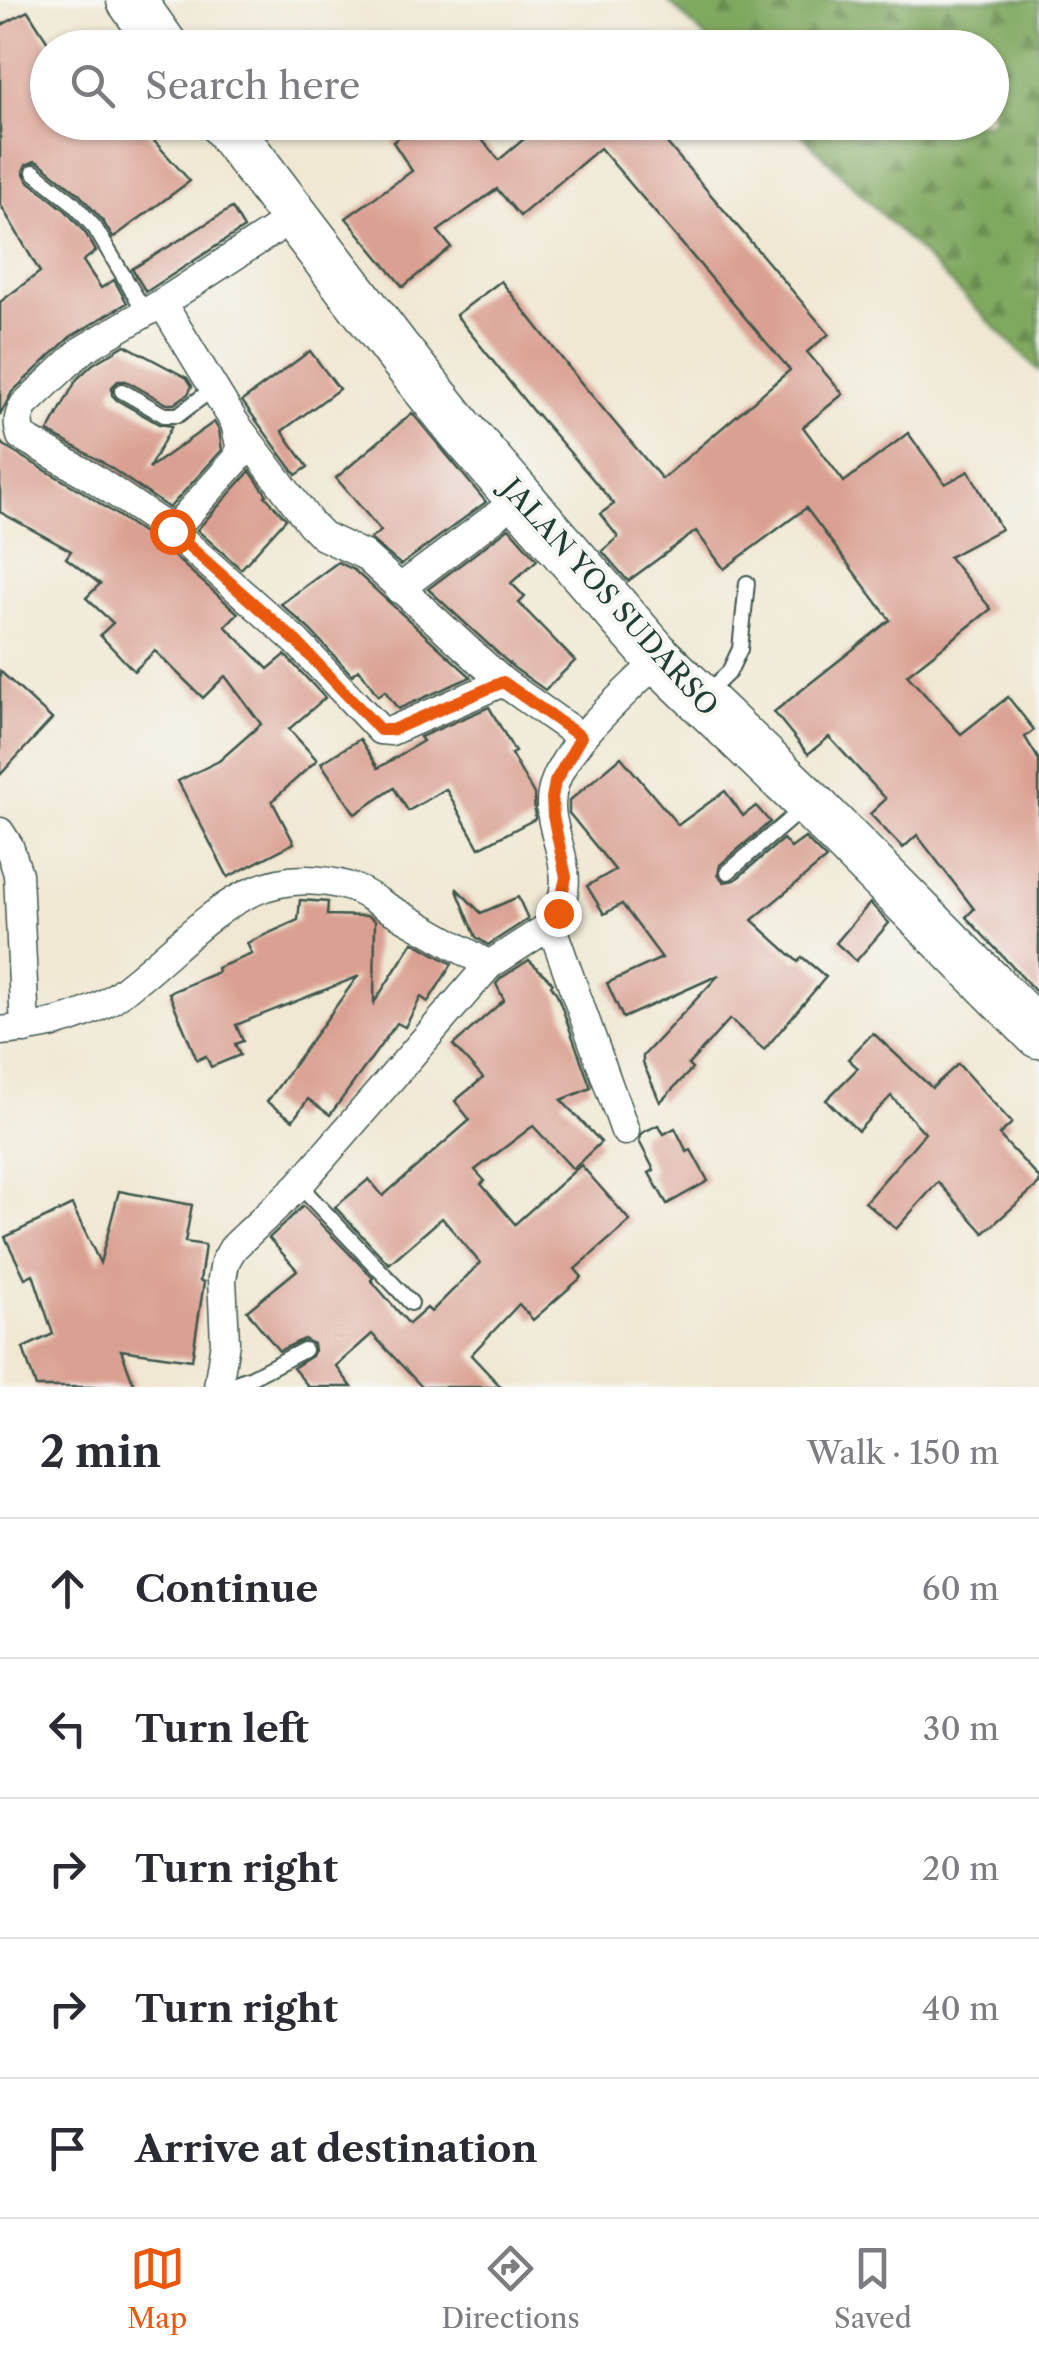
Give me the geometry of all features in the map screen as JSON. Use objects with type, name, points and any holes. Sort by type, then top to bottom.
[{"type":"highway","points":[[131,0],[152,30]]},
{"type":"highway","name":"JALAN YOS SUDARSO","points":[[236,140],[395,348],[519,499],[659,659],[1039,1034]]},
{"type":"street","points":[[294,217],[82,350],[9,424],[30,444],[92,478],[172,531],[297,642],[380,730],[392,730],[503,682]]},
{"type":"street","points":[[154,307],[311,524],[323,536],[364,555],[503,682],[581,737]]},
{"type":"street","points":[[172,531],[238,458],[236,423]]},
{"type":"street","points":[[399,589],[519,499]]},
{"type":"street","points":[[221,1387],[225,1342],[222,1280],[225,1262],[233,1248],[299,1185],[489,965],[550,924],[558,913],[566,877],[553,816],[555,782],[581,737],[659,659]]},
{"type":"street","points":[[0,832],[10,846],[18,874],[12,1030],[75,1019],[112,1000],[209,917],[242,895],[274,883],[315,881],[352,888],[489,965]]},
{"type":"street","points":[[550,924],[625,1131]]},
{"type":"lane","points":[[34,172],[72,202],[96,228],[154,307]]},
{"type":"lane","points":[[122,391],[164,416],[172,416],[214,388]]},
{"type":"lane","points":[[701,699],[729,672],[740,648],[747,583]]},
{"type":"lane","points":[[728,872],[809,803]]},
{"type":"lane","points":[[299,1185],[411,1303]]},
{"type":"lane","points":[[221,1387],[252,1378],[304,1350]]},
{"type":"green space","points":[[667,0],[1039,0],[1039,371],[807,140],[1009,140],[1009,30],[698,30]]},
{"type":"building","points":[[28,11],[40,30],[30,30],[30,140],[153,140],[190,181],[113,238],[79,194],[40,163],[26,165],[23,171],[27,180],[65,210],[86,234],[96,251],[83,261],[101,288],[114,280],[127,303],[70,337],[12,392],[0,415],[0,302],[40,272],[0,204],[0,26]]},
{"type":"building","points":[[482,140],[499,160],[523,140],[664,140],[829,334],[807,352],[843,394],[803,427],[844,482],[908,433],[945,484],[969,471],[1001,529],[949,557],[991,609],[907,675],[961,734],[1008,697],[1034,730],[1025,737],[1039,760],[1039,995],[966,917],[974,909],[917,835],[903,848],[870,814],[886,799],[829,737],[808,754],[774,712],[890,620],[806,508],[724,569],[696,531],[628,581],[602,551],[618,537],[600,514],[614,504],[456,315],[501,281],[662,479],[790,370],[600,148],[520,216],[497,189],[438,231],[451,247],[403,287],[346,218],[412,171],[393,142]]},
{"type":"building","points":[[232,208],[244,228],[146,292],[132,269]]},
{"type":"building","points":[[125,345],[187,378],[192,386],[174,404],[167,404],[126,381],[118,381],[112,387],[117,400],[159,424],[172,426],[149,468],[214,422],[219,430],[222,450],[169,508],[102,462],[48,432],[77,379]]},
{"type":"building","points":[[310,351],[339,389],[282,431],[308,467],[296,475],[242,401]]},
{"type":"building","points":[[412,413],[486,502],[401,565],[370,539],[381,531],[336,478]]},
{"type":"building","points":[[0,442],[161,545],[238,613],[225,626],[268,669],[285,655],[325,698],[289,729],[317,760],[272,801],[294,843],[228,877],[178,781],[219,761],[261,724],[225,676],[203,698],[155,651],[134,671],[100,635],[113,623],[86,598],[100,584],[66,558],[71,551],[0,512]]},
{"type":"building","points":[[250,471],[286,519],[241,569],[197,530]]},
{"type":"building","points":[[509,528],[537,560],[511,583],[525,597],[519,603],[575,661],[545,690],[514,668],[428,589]]},
{"type":"building","points":[[338,562],[354,570],[471,677],[398,709],[385,691],[378,696],[359,669],[352,675],[281,604]]},
{"type":"building","points":[[0,671],[52,719],[0,775]]},
{"type":"building","points":[[489,707],[534,794],[535,819],[479,848],[446,789],[408,811],[394,788],[355,814],[321,763],[360,739],[378,768],[423,741],[420,737]]},
{"type":"building","points":[[621,757],[678,825],[725,791],[743,816],[756,806],[770,822],[720,865],[718,875],[724,882],[735,880],[783,839],[791,848],[805,838],[826,859],[752,920],[798,962],[802,957],[826,977],[764,1050],[730,1019],[688,1065],[692,1069],[660,1102],[643,1056],[719,975],[623,1018],[607,983],[662,958],[622,904],[604,914],[587,886],[615,870],[569,813],[569,801]]},
{"type":"building","points":[[456,888],[481,913],[518,897],[528,919],[488,945],[476,937]]},
{"type":"building","points":[[300,900],[328,902],[327,915],[368,916],[375,921],[374,1003],[413,942],[452,964],[428,1002],[421,997],[405,1027],[397,1023],[330,1115],[308,1099],[293,1120],[267,1102],[357,977],[236,1025],[243,1041],[235,1044],[240,1055],[211,1067],[206,1056],[197,1060],[169,993],[252,954],[247,943],[298,920]]},
{"type":"building","points":[[870,903],[889,923],[856,961],[836,943]]},
{"type":"building","points":[[529,960],[553,983],[591,1088],[561,1100],[601,1142],[573,1169],[533,1126],[475,1170],[485,1181],[481,1184],[515,1224],[581,1165],[630,1221],[575,1269],[582,1277],[533,1320],[519,1304],[471,1355],[501,1387],[422,1387],[372,1334],[336,1366],[352,1387],[309,1387],[293,1368],[312,1356],[313,1344],[304,1339],[279,1351],[247,1311],[297,1270],[269,1238],[303,1206],[373,1278],[409,1324],[427,1308],[431,1312],[480,1263],[442,1218],[389,1264],[335,1207],[369,1179],[383,1196],[470,1120],[455,1101],[483,1078],[453,1045],[504,1000],[496,984],[501,978]]},
{"type":"building","points":[[873,1033],[932,1088],[958,1064],[1012,1123],[999,1135],[1039,1178],[1039,1184],[984,1233],[938,1182],[896,1229],[865,1202],[925,1133],[891,1096],[858,1131],[826,1100],[858,1068],[848,1059]]},
{"type":"building","points":[[658,1125],[664,1134],[675,1128],[708,1181],[667,1204],[649,1173],[654,1170],[639,1141],[642,1133]]},
{"type":"building","points":[[119,1191],[192,1205],[185,1242],[205,1245],[200,1281],[204,1282],[192,1360],[121,1350],[135,1387],[36,1387],[23,1348],[53,1334],[33,1274],[25,1278],[5,1237],[72,1205],[100,1263]]},
{"type":"route","points":[[172,531],[297,642],[380,730],[392,730],[503,682],[581,737],[555,782],[552,798],[566,877],[558,913]]}]
